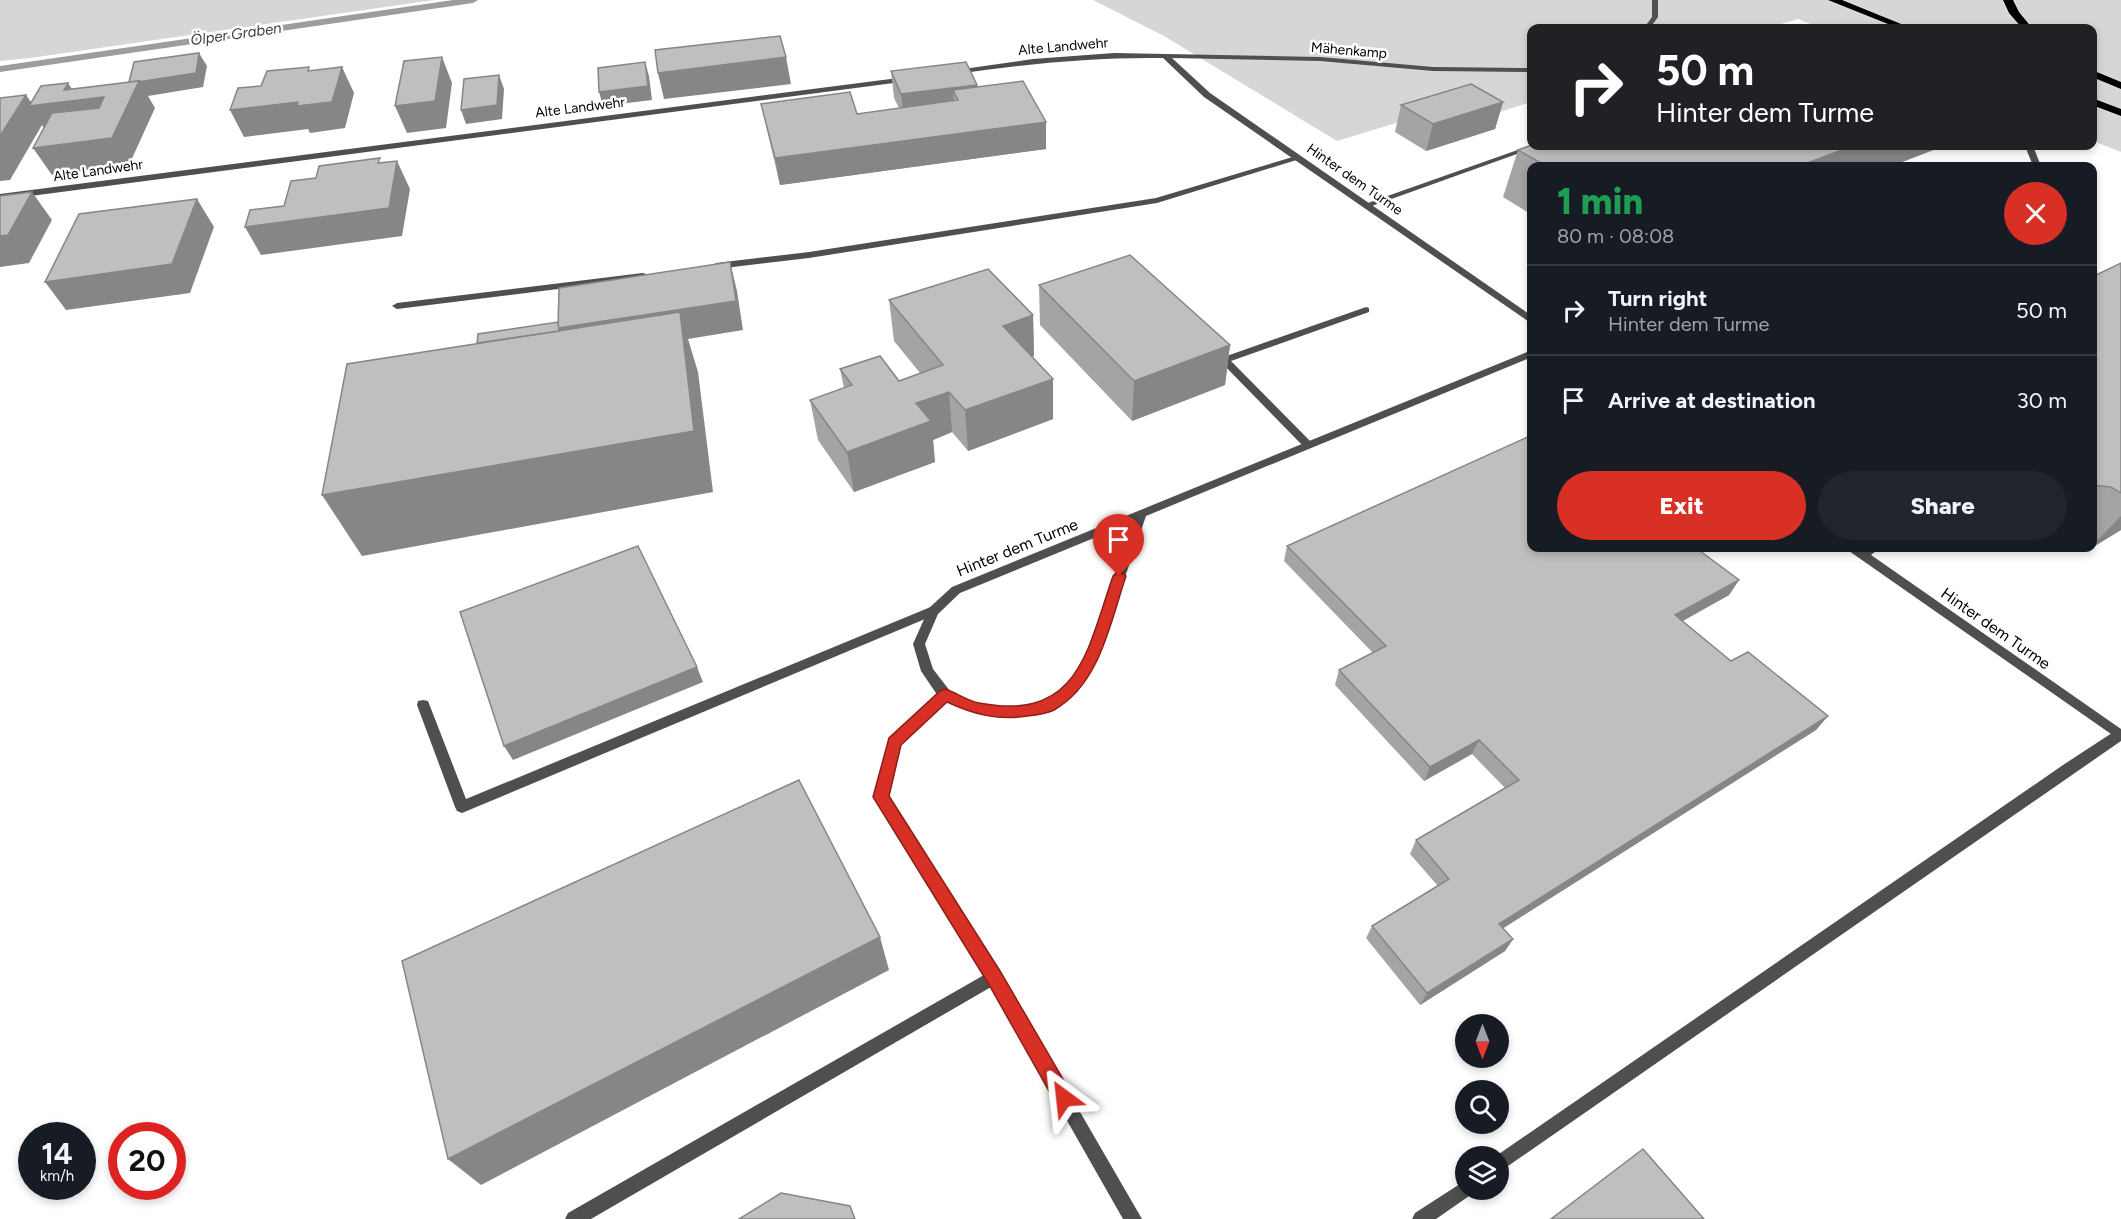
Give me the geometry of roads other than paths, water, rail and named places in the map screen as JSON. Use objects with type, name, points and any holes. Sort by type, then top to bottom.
[{"type":"highway","points":[[1833,0],[1896,24]]},
{"type":"highway","points":[[2008,0],[2014,13],[2024,24]]},
{"type":"highway","points":[[2097,75],[2121,86]]},
{"type":"highway","points":[[2097,103],[2121,113]]},
{"type":"street","points":[[1650,24],[1655,17],[1655,0]]},
{"type":"street","name":"Alte Landwehr","points":[[944,74],[1033,61],[1114,55],[1165,56]]},
{"type":"street","name":"Mähenkamp","points":[[1165,56],[1320,59],[1433,69],[1527,70]]},
{"type":"street","name":"Hinter dem Turme","points":[[1165,56],[1208,94],[1527,318]]},
{"type":"street","name":"Alte Landwehr","points":[[0,197],[921,77]]},
{"type":"street","points":[[1366,205],[1527,149]]},
{"type":"street","points":[[703,268],[809,255],[1157,200],[1299,158]]},
{"type":"street","points":[[397,306],[656,274]]},
{"type":"street","points":[[1308,446],[1224,360],[1366,310]]},
{"type":"street","name":"Hinter dem Turme","points":[[1141,515],[1091,658],[1072,688],[1048,707],[1013,713],[975,708],[945,695],[927,671],[919,644],[933,611],[956,590],[1527,355]]},
{"type":"street","name":"Hinter dem Turme","points":[[1859,552],[2121,736]]},
{"type":"street","points":[[423,705],[462,807],[933,611]]},
{"type":"street","points":[[945,695],[894,742],[881,797],[994,977],[1133,1219]]},
{"type":"street","points":[[1509,1157],[2068,769],[2121,736]]},
{"type":"street","points":[[574,1219],[994,977]]},
{"type":"street","points":[[1421,1219],[1455,1196]]},
{"type":"waterway","name":"Ölper Graben","points":[[0,69],[473,0]]}]
